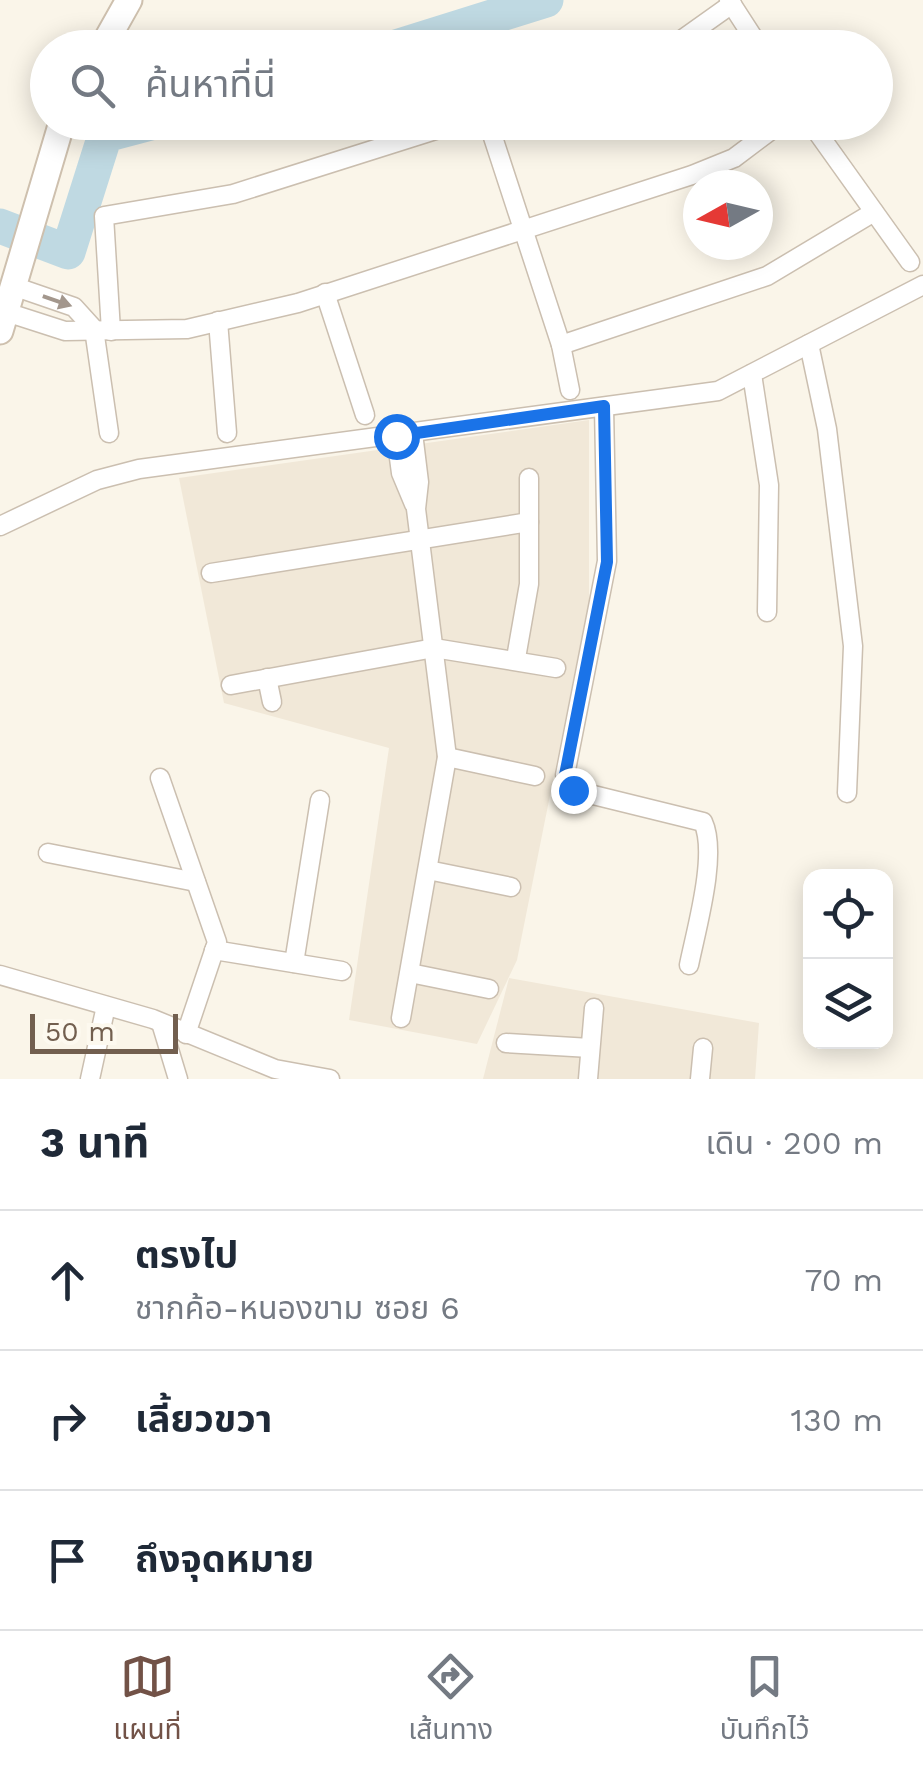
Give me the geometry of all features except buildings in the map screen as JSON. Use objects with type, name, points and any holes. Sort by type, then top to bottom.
[{"type":"street","points":[[112,30],[129,0]]},
{"type":"street","points":[[694,30],[731,2],[749,30]]},
{"type":"street","points":[[56,140],[3,321],[65,331],[187,329],[325,293],[734,158],[758,140]]},
{"type":"street","points":[[109,433],[103,330],[104,216],[233,194],[404,140]]},
{"type":"street","points":[[494,140],[560,345],[570,390]]},
{"type":"street","points":[[823,140],[910,262]]},
{"type":"street","points":[[560,345],[767,276],[874,212]]},
{"type":"street","points":[[15,280],[74,307],[103,330]]},
{"type":"street","points":[[0,526],[97,480],[140,469],[718,391],[923,285]]},
{"type":"street","points":[[325,293],[365,415]]},
{"type":"street","points":[[218,322],[227,432]]},
{"type":"street","points":[[809,344],[826,430],[853,646],[847,793]]},
{"type":"street","points":[[752,374],[768,486],[767,612]]},
{"type":"street","points":[[604,406],[607,562],[565,775],[573,790],[702,822],[708,843],[689,966]]},
{"type":"street","points":[[402,1018],[447,757],[416,509],[401,473],[404,434]]},
{"type":"street","points":[[516,658],[529,584],[530,478]]},
{"type":"street","points":[[212,573],[529,522]]},
{"type":"street","points":[[231,684],[434,648],[516,658],[556,668]]},
{"type":"street","points":[[267,678],[272,702]]},
{"type":"street","points":[[447,757],[535,776]]},
{"type":"street","points":[[160,778],[217,942],[186,1034]]},
{"type":"street","points":[[294,963],[320,800]]},
{"type":"street","points":[[48,854],[196,882]]},
{"type":"street","points":[[428,870],[511,886]]},
{"type":"street","points":[[214,950],[342,970]]},
{"type":"street","points":[[410,973],[489,989]]},
{"type":"street","points":[[0,975],[161,1023],[274,1069],[330,1079]]},
{"type":"street","points":[[90,1079],[106,1006]]},
{"type":"street","points":[[588,1079],[594,1008]]},
{"type":"street","points":[[161,1023],[178,1079]]},
{"type":"street","points":[[506,1043],[590,1048]]},
{"type":"street","points":[[700,1079],[703,1048]]},
{"type":"shaded area","points":[[589,420],[589,601],[517,960],[477,1044],[349,1020],[389,748],[224,703],[179,478]]},
{"type":"shaded area","points":[[509,978],[759,1023],[755,1079],[483,1079]]},
{"type":"waterway","points":[[450,30],[546,0]]},
{"type":"waterway","points":[[0,226],[68,252],[103,140]]},
{"type":"route","points":[[396,436],[604,406],[607,562],[565,775],[573,790]]}]
